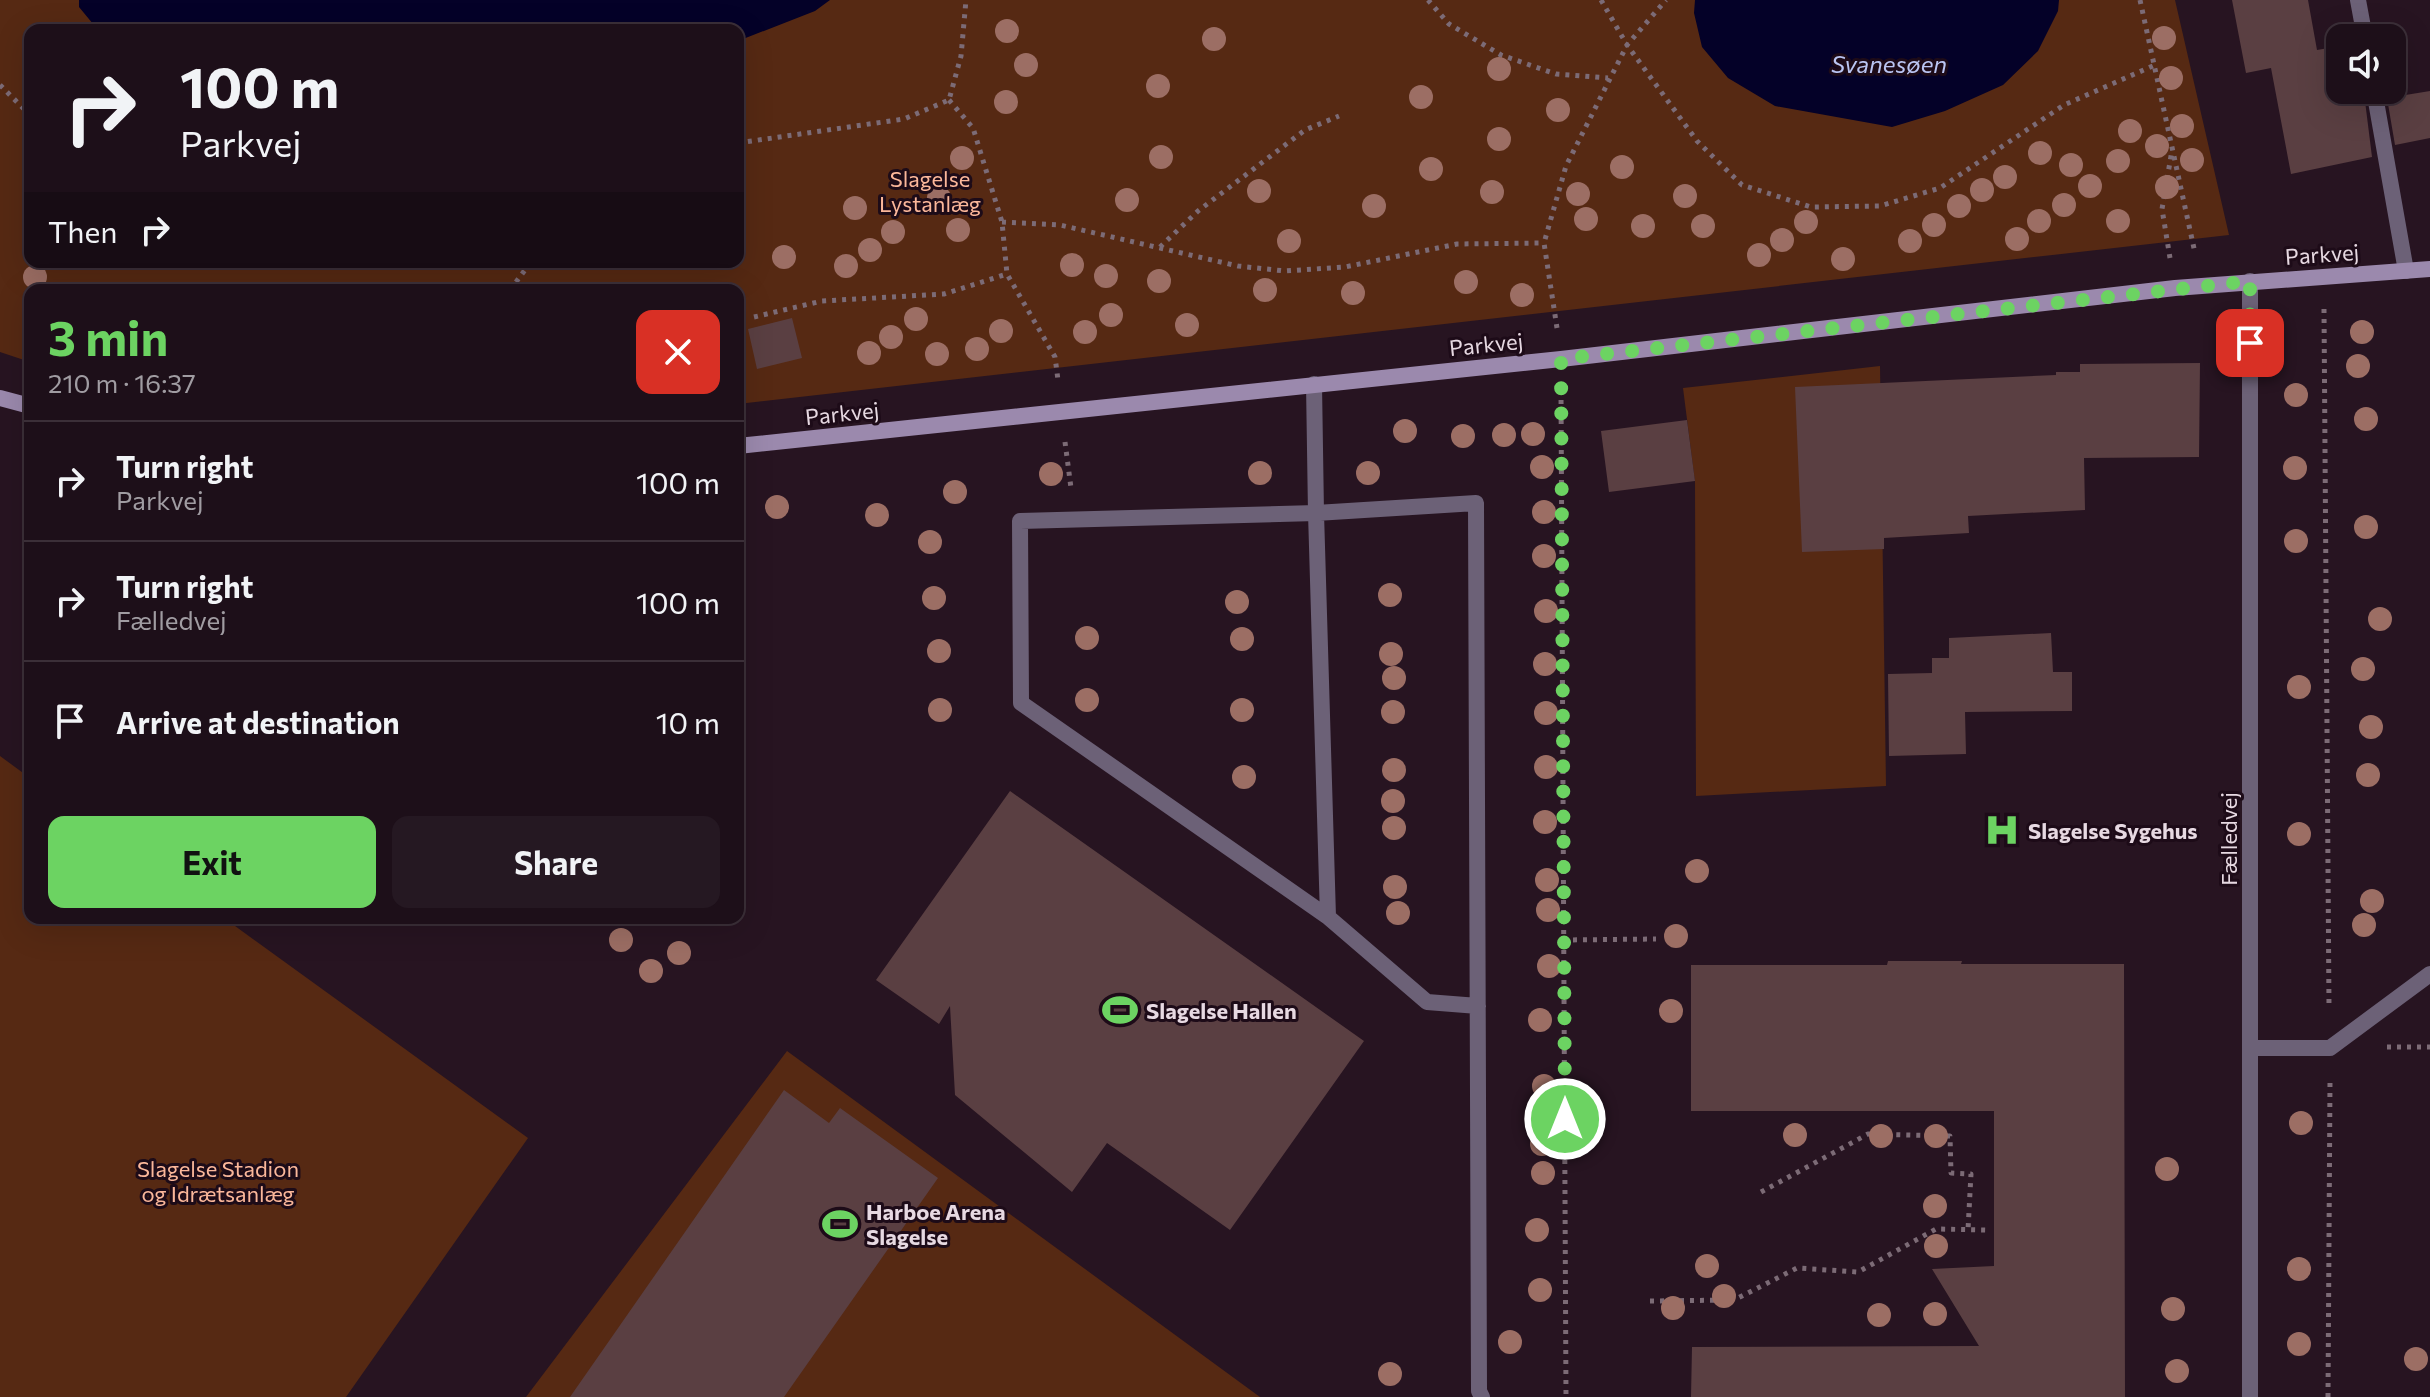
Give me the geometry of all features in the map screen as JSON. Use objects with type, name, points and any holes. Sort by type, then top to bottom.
[{"type":"street","points":[[2358,0],[2362,24]]},
{"type":"street","points":[[2376,104],[2406,271]]},
{"type":"street","name":"Parkvej","points":[[744,445],[1561,359],[2201,285],[2430,269]]},
{"type":"street","name":"Fælledvej","points":[[2250,281],[2250,1397]]},
{"type":"street","points":[[1314,384],[1328,917]]},
{"type":"street","points":[[0,398],[24,404]]},
{"type":"street","points":[[1478,1006],[1427,1002],[1328,917],[1021,703],[1020,521],[1316,513],[1476,503],[1478,1006],[1479,1391],[1482,1397]]},
{"type":"street","points":[[2252,1048],[2330,1048],[2430,974]]},
{"type":"path","points":[[949,100],[961,56],[966,0]]},
{"type":"path","points":[[1428,0],[1449,24],[1501,55],[1556,74],[1609,78]]},
{"type":"path","points":[[1601,0],[1627,45],[1697,141],[1742,185],[1811,207],[1880,206],[1940,188],[2064,105],[2155,65]]},
{"type":"path","points":[[1566,1397],[1561,359],[1544,243],[1566,166],[1609,78],[1627,45],[1666,0]]},
{"type":"path","points":[[2140,0],[2201,285]]},
{"type":"path","points":[[0,85],[24,109]]},
{"type":"path","points":[[744,142],[904,119],[949,100]]},
{"type":"path","points":[[949,100],[973,128],[1002,222],[1007,274],[1055,357],[1074,519]]},
{"type":"path","points":[[1160,248],[1198,211],[1305,130],[1339,116]]},
{"type":"path","points":[[2173,145],[2162,209],[2175,288]]},
{"type":"path","points":[[1002,222],[1060,225],[1238,266],[1285,271],[1345,267],[1457,244],[1544,243]]},
{"type":"path","points":[[754,317],[822,301],[944,294],[1007,274]]},
{"type":"path","points":[[2324,276],[2330,1048],[2328,1397]]},
{"type":"path","points":[[1563,940],[1656,939]]},
{"type":"path","points":[[1761,1192],[1868,1134],[1950,1136],[1951,1173],[1971,1174],[1968,1230]]},
{"type":"path","points":[[1650,1301],[1734,1300],[1797,1268],[1858,1272],[1936,1229],[1987,1230]]},
{"type":"green space","name":"Slagelse Lystanlæg","points":[[0,0],[2175,0],[2229,235],[744,403],[744,284],[24,284],[24,360],[0,352]]},
{"type":"green space","points":[[1880,366],[1886,786],[1696,796],[1695,482],[1683,388]]},
{"type":"green space","name":"Slagelse Stadion og Idrætsanlæg","points":[[0,756],[24,774],[24,924],[232,924],[528,1138],[346,1397],[0,1397]]},
{"type":"green space","name":"Harboe Arena Slagelse","points":[[787,1051],[1260,1397],[526,1397]]},
{"type":"water","points":[[79,0],[830,0],[815,11],[744,39],[744,24],[93,24],[79,7]]},
{"type":"water","name":"Svanesøen","points":[[1695,0],[2059,0],[2058,11],[2038,51],[2003,85],[1945,111],[1892,127],[1775,106],[1728,78],[1702,47],[1694,13]]},
{"type":"building","points":[[2232,0],[2308,0],[2317,50],[2326,48],[2326,104],[2365,104],[2372,157],[2291,174],[2271,68],[2246,73]]},
{"type":"building","points":[[2430,91],[2430,138],[2395,145],[2388,104],[2406,104],[2406,95]]},
{"type":"building","points":[[792,318],[802,358],[757,369],[748,329]]},
{"type":"building","points":[[2200,363],[2199,457],[2084,458],[2085,510],[1968,516],[1969,533],[1884,538],[1884,549],[1802,552],[1795,387],[2056,375],[2056,372],[2080,372],[2080,364]]},
{"type":"building","points":[[1687,420],[1695,481],[1609,492],[1601,431]]},
{"type":"building","points":[[2051,633],[2053,672],[2072,672],[2072,711],[1965,712],[1966,754],[1889,756],[1888,674],[1932,673],[1932,658],[1949,658],[1949,638]]},
{"type":"building","name":"Slagelse Hallen","points":[[1010,791],[1364,1041],[1230,1230],[1107,1143],[1072,1192],[955,1095],[950,1006],[939,1024],[876,980]]},
{"type":"building","points":[[1888,961],[2124,964],[2125,1397],[1691,1397],[1692,1347],[1979,1346],[1932,1269],[1994,1266],[1994,1111],[1691,1111],[1691,965],[1887,965]]},
{"type":"building","points":[[784,1090],[829,1123],[840,1108],[938,1178],[784,1397],[570,1397]]},
{"type":"place","name":"Slagelse Sygehus","points":[[2002,830]]},
{"type":"place","name":"Slagelse Hallen","points":[[1120,1010]]},
{"type":"place","name":"Harboe Arena Slagelse","points":[[840,1224]]},
{"type":"route","points":[[1565,1119],[1561,359],[2250,281],[2250,343]]}]
